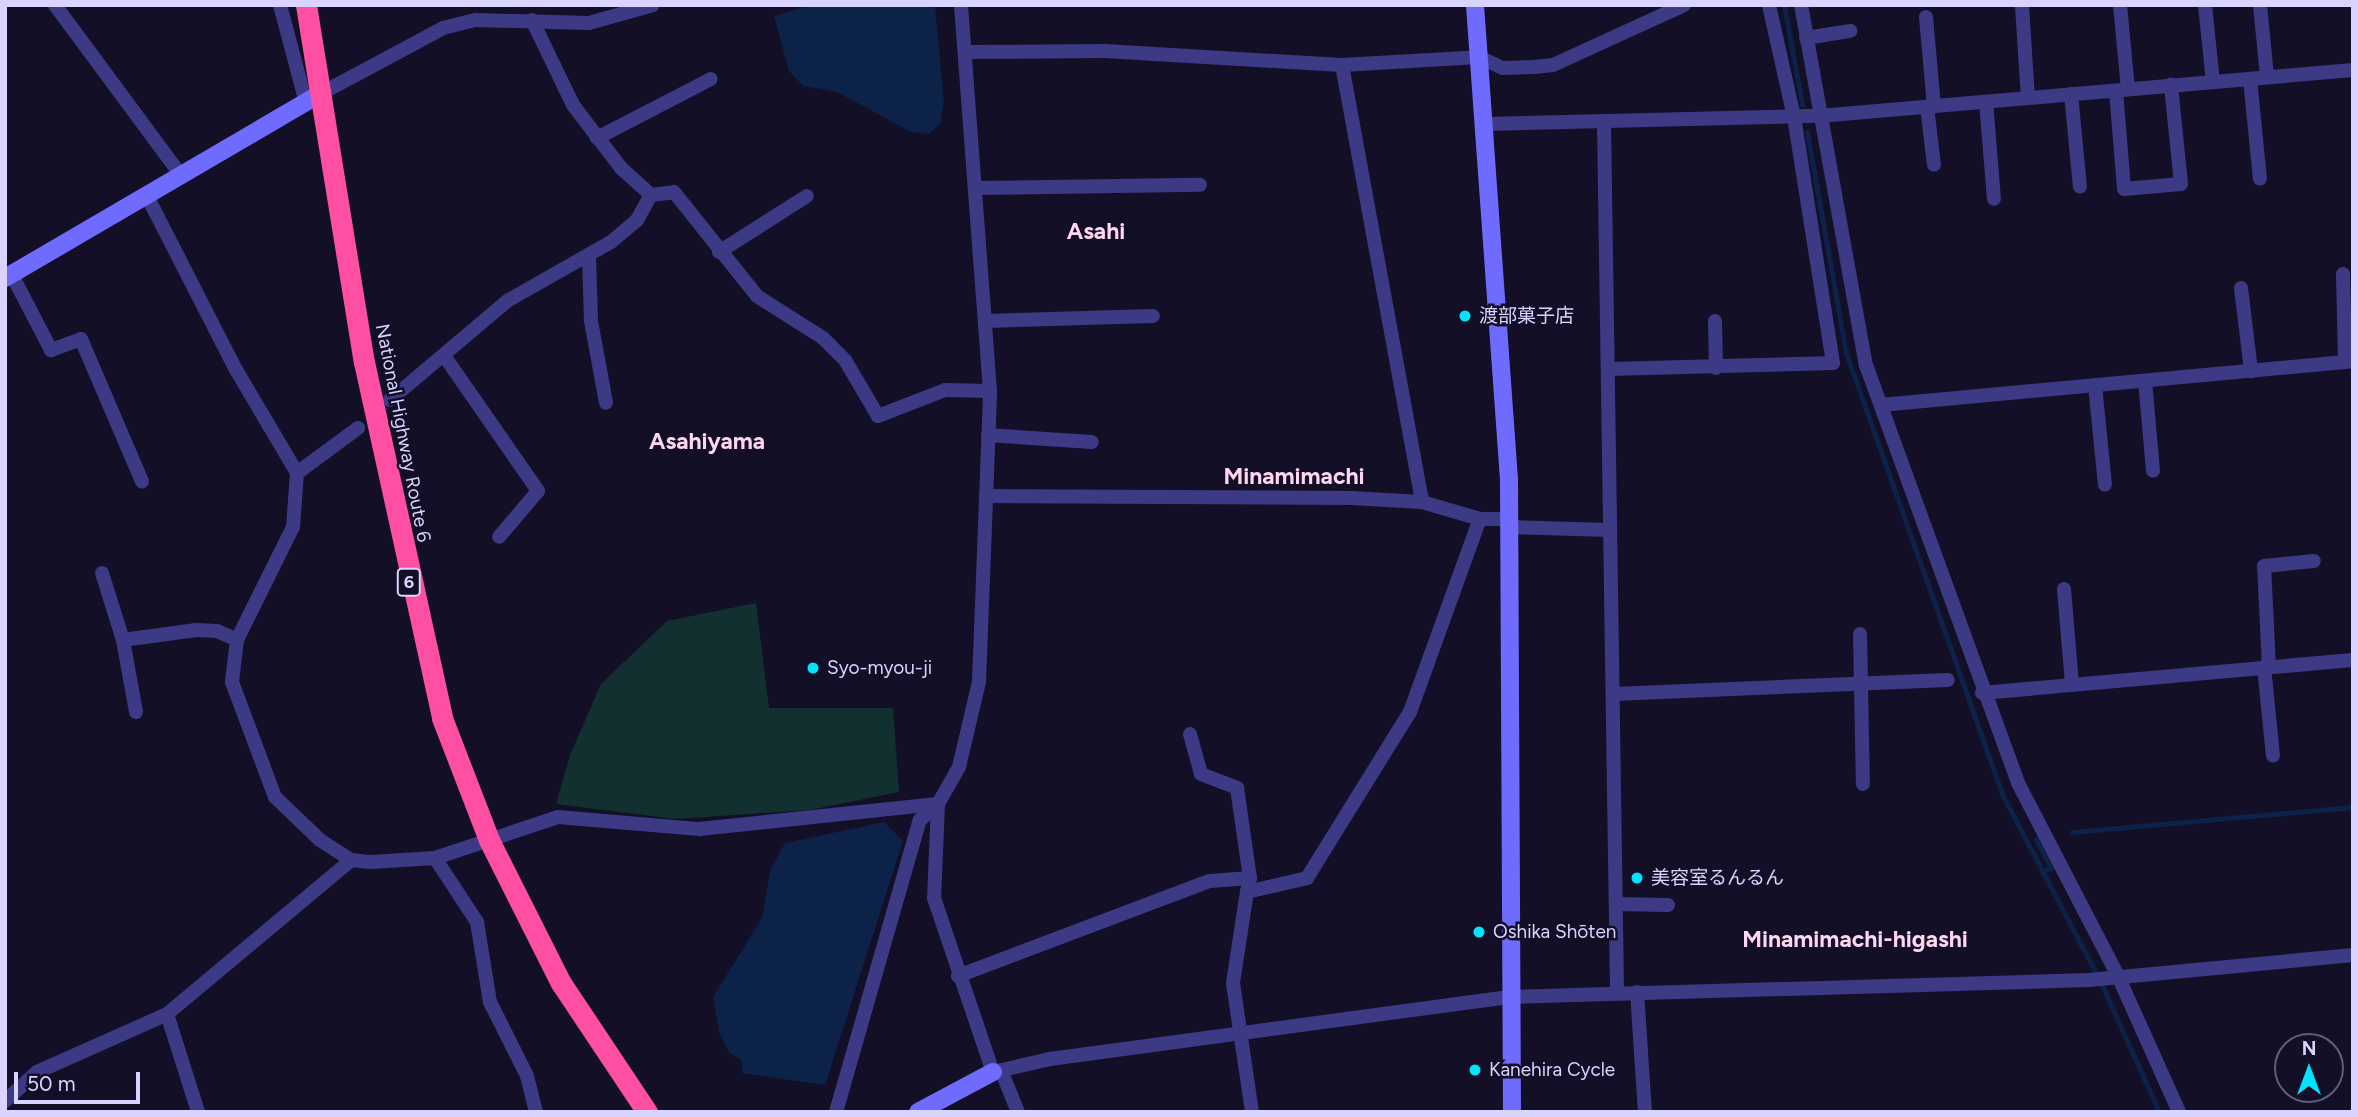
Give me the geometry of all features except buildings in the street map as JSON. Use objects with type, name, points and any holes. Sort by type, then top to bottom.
[{"type":"highway","name":"National Highway Route 6","points":[[306,5],[314,98],[364,362],[398,533],[442,718],[489,840],[561,983],[647,1112]]},
{"type":"street","points":[[55,5],[180,174]]},
{"type":"street","points":[[280,5],[314,98]]},
{"type":"street","points":[[142,481],[81,339],[51,350],[8,276],[180,174],[443,28],[476,20],[589,23],[653,5]]},
{"type":"street","points":[[961,5],[990,391],[972,729],[938,804],[934,898],[958,976],[997,1071],[1018,1112]]},
{"type":"street","points":[[1475,5],[1509,523],[1511,1112]]},
{"type":"street","points":[[965,52],[1105,51],[1342,65],[1479,57],[1503,68],[1553,65],[1684,5]]},
{"type":"street","points":[[1608,369],[1833,363],[1794,117],[1769,5]]},
{"type":"street","points":[[1801,5],[1855,316],[1881,405],[1982,693],[2018,783],[2118,976],[2179,1112]]},
{"type":"street","points":[[2120,5],[2124,189],[2180,184],[2171,86]]},
{"type":"street","points":[[2205,5],[2213,82]]},
{"type":"street","points":[[2260,5],[2267,77]]},
{"type":"street","points":[[2022,6],[2028,98]]},
{"type":"street","points":[[1926,17],[1934,165]]},
{"type":"street","points":[[532,20],[573,105],[597,138],[651,195]]},
{"type":"street","points":[[1806,38],[1850,32]]},
{"type":"street","points":[[1342,65],[1422,502]]},
{"type":"street","points":[[1484,124],[1819,116],[2353,70]]},
{"type":"street","points":[[597,138],[711,79]]},
{"type":"street","points":[[2250,79],[2260,179]]},
{"type":"street","points":[[2071,94],[2080,187]]},
{"type":"street","points":[[1986,102],[1994,199]]},
{"type":"street","points":[[1604,123],[1617,992]]},
{"type":"street","points":[[975,188],[1200,184]]},
{"type":"street","points":[[651,195],[674,192],[719,252],[757,296],[823,338],[845,360],[878,416],[945,390],[990,391]]},
{"type":"street","points":[[146,194],[234,368],[297,473],[293,527],[237,640],[232,682],[275,797],[298,822],[351,860],[435,858],[558,817],[699,829],[938,804]]},
{"type":"street","points":[[390,400],[445,357],[507,301],[589,257],[637,220],[651,195]]},
{"type":"street","points":[[719,252],[807,196]]},
{"type":"street","points":[[589,257],[591,321],[606,403]]},
{"type":"street","points":[[1881,405],[2349,361],[2343,274]]},
{"type":"street","points":[[2241,288],[2251,371]]},
{"type":"street","points":[[985,321],[1153,316]]},
{"type":"street","points":[[1716,321],[1716,368]]},
{"type":"street","points":[[445,357],[538,491],[499,537]]},
{"type":"street","points":[[2145,381],[2153,471]]},
{"type":"street","points":[[2095,385],[2105,485]]},
{"type":"street","points":[[297,473],[358,428]]},
{"type":"street","points":[[988,435],[1092,442]]},
{"type":"street","points":[[986,496],[1422,502],[1480,519],[1610,530]]},
{"type":"street","points":[[958,976],[1167,894],[1210,881],[1249,885],[1307,878],[1410,712],[1480,519]]},
{"type":"street","points":[[2273,755],[2266,667],[2264,566],[2314,561]]},
{"type":"street","points":[[102,573],[123,640],[136,712]]},
{"type":"street","points":[[2064,589],[2072,685]]},
{"type":"street","points":[[123,640],[196,630],[217,631],[237,640]]},
{"type":"street","points":[[1860,634],[1863,784]]},
{"type":"street","points":[[1982,693],[2353,660]]},
{"type":"street","points":[[1613,694],[1948,680]]},
{"type":"street","points":[[1190,734],[1201,774],[1237,788],[1249,885],[1233,983],[1252,1112]]},
{"type":"street","points":[[836,1112],[920,820],[938,804]]},
{"type":"street","points":[[435,858],[477,922],[490,1002],[527,1076],[536,1112]]},
{"type":"street","points":[[5,1101],[37,1072],[167,1014],[351,860]]},
{"type":"street","points":[[1616,904],[1668,905]]},
{"type":"street","points":[[918,1112],[997,1071],[1511,997],[2118,976],[2353,955]]},
{"type":"street","points":[[1637,992],[1645,1112]]},
{"type":"street","points":[[167,1014],[198,1112]]},
{"type":"green space","points":[[756,603],[769,708],[893,708],[899,792],[810,810],[675,819],[556,804],[570,755],[601,684],[667,621]]},
{"type":"water","points":[[810,5],[935,5],[944,103],[940,124],[928,134],[911,132],[837,92],[803,86],[789,71],[774,16]]},
{"type":"water","points":[[884,822],[903,841],[825,1085],[742,1073],[742,1060],[729,1053],[719,1032],[713,997],[762,918],[770,870],[785,843]]},
{"type":"waterway","points":[[1784,5],[1802,104]]},
{"type":"waterway","points":[[1807,132],[1846,353],[2004,798],[2095,971]]},
{"type":"waterway","points":[[2072,832],[2353,807]]},
{"type":"waterway","points":[[2036,839],[2051,868],[2042,871]]},
{"type":"waterway","points":[[2102,985],[2159,1112]]},
{"type":"place","name":"渡部菓子店","points":[[1465,316]]},
{"type":"place","name":"Syo-myou-ji","points":[[813,668]]},
{"type":"place","name":"美容室るんるん","points":[[1637,878]]},
{"type":"place","name":"Oshika Shōten","points":[[1479,932]]},
{"type":"place","name":"Kanehira Cycle","points":[[1475,1070]]},
{"type":"district","name":"Asahi","points":[[1096,231]]},
{"type":"district","name":"Asahiyama","points":[[707,441]]},
{"type":"district","name":"Minamimachi","points":[[1294,476]]},
{"type":"district","name":"Minamimachi-higashi","points":[[1855,939]]}]
